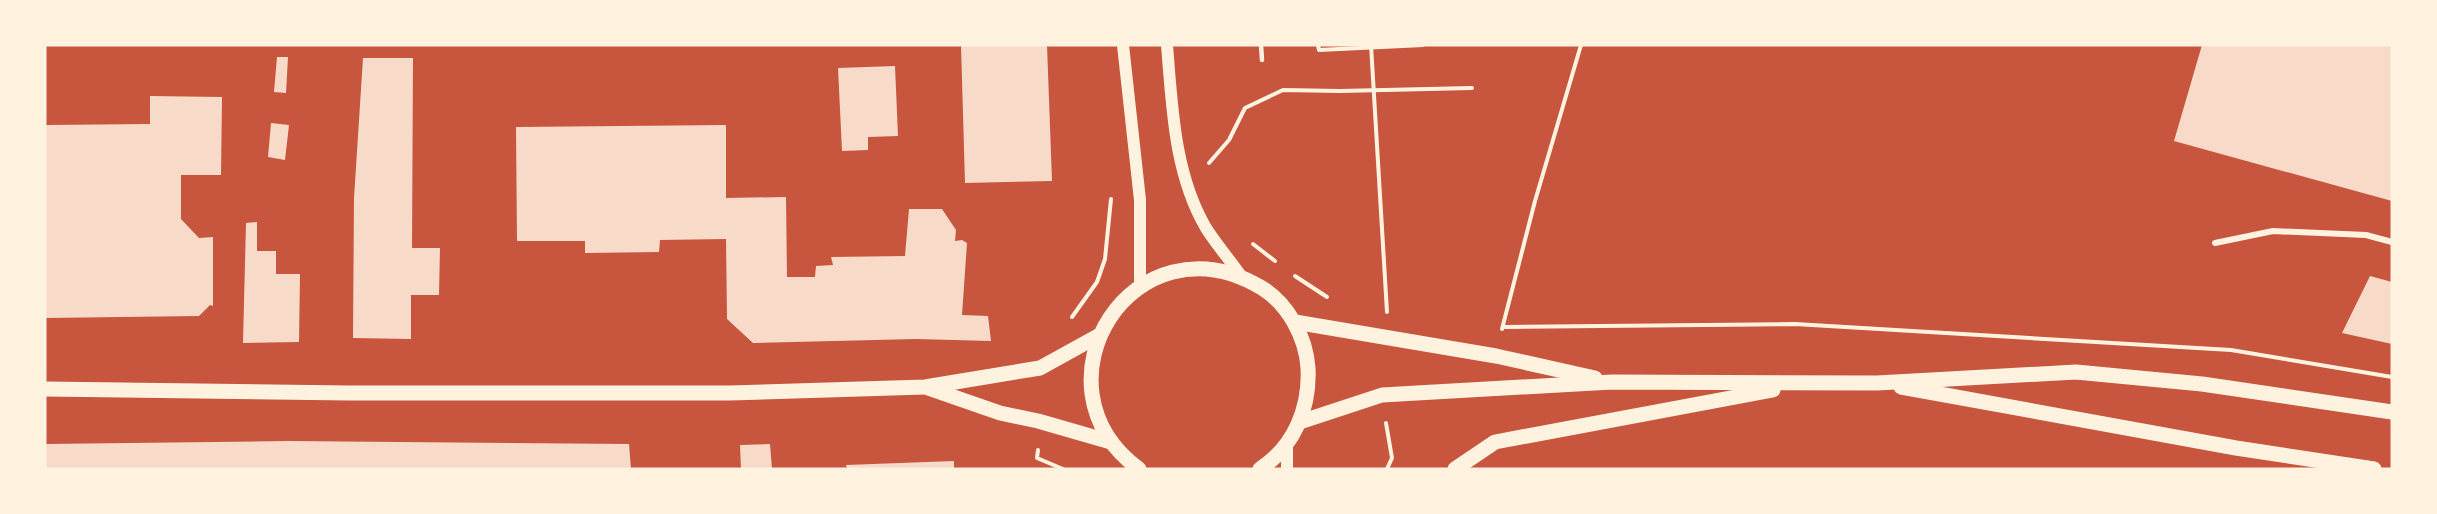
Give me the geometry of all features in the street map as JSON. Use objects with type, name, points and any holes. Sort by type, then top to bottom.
[{"type":"main road","points":[[1123,45],[1140,200],[1140,286]]},
{"type":"main road","points":[[1167,45],[1174,121],[1188,186],[1205,227],[1241,276]]},
{"type":"main road","points":[[1139,469],[1111,442],[1095,409],[1091,372],[1098,336],[1116,308],[1140,286],[1172,272],[1207,268],[1241,276],[1272,294],[1295,322],[1307,354],[1309,389],[1300,422],[1287,445],[1260,469]]},
{"type":"main road","points":[[1295,322],[1496,356],[1612,382]]},
{"type":"main road","points":[[45,389],[340,393],[730,393],[925,387],[1040,368],[1098,336]]},
{"type":"main road","points":[[1300,422],[1382,395],[1612,382],[1877,383],[2076,372],[2202,384],[2392,412]]},
{"type":"main road","points":[[1877,383],[2236,448],[2374,469]]},
{"type":"main road","points":[[1455,469],[1495,442],[1803,384]]},
{"type":"main road","points":[[925,387],[1000,413],[1038,421],[1111,442]]},
{"type":"main road","points":[[1287,445],[1287,469]]},
{"type":"street","points":[[2215,243],[2273,231],[2366,235],[2392,242]]},
{"type":"lane","points":[[1261,45],[1262,60]]},
{"type":"path","points":[[1318,45],[1319,50],[1423,45]]},
{"type":"path","points":[[1371,45],[1387,312]]},
{"type":"path","points":[[1496,356],[1535,201],[1581,45]]},
{"type":"path","points":[[1202,170],[1228,140],[1245,108],[1283,90],[1472,88]]},
{"type":"path","points":[[1249,241],[1284,268]]},
{"type":"path","points":[[1293,274],[1330,299]]},
{"type":"path","points":[[1376,310],[1398,314]]},
{"type":"path","points":[[1492,326],[1795,324],[2231,350],[2392,377]]},
{"type":"building","points":[[961,45],[1047,45],[1052,181],[965,183]]},
{"type":"building","points":[[2202,45],[2392,45],[2392,201],[2174,141]]},
{"type":"building","points":[[277,57],[288,57],[286,93],[274,92]]},
{"type":"building","points":[[363,58],[413,58],[412,248],[440,248],[439,295],[411,295],[411,339],[353,338],[354,198]]},
{"type":"building","points":[[895,66],[898,136],[868,137],[868,150],[842,151],[838,68]]},
{"type":"building","points":[[150,96],[222,97],[221,175],[181,175],[181,219],[199,238],[213,237],[213,306],[210,305],[199,316],[45,318],[45,125],[150,124]]},
{"type":"building","points":[[271,123],[289,125],[285,160],[268,157]]},
{"type":"building","points":[[726,125],[726,198],[786,197],[787,277],[815,277],[816,266],[833,265],[831,257],[905,256],[909,209],[942,209],[956,230],[955,241],[962,240],[967,243],[962,315],[988,316],[991,341],[916,339],[753,343],[727,319],[726,239],[660,240],[659,252],[585,253],[585,241],[517,241],[516,127]]},
{"type":"building","points":[[257,222],[257,251],[276,251],[276,274],[300,274],[299,342],[243,343],[246,223]]},
{"type":"building","points":[[2370,276],[2392,282],[2392,344],[2342,333]]},
{"type":"building","points":[[288,441],[629,444],[631,469],[45,469],[45,444]]},
{"type":"building","points":[[770,444],[772,469],[741,469],[740,445]]},
{"type":"building","points":[[954,461],[954,469],[847,469],[846,465]]}]
